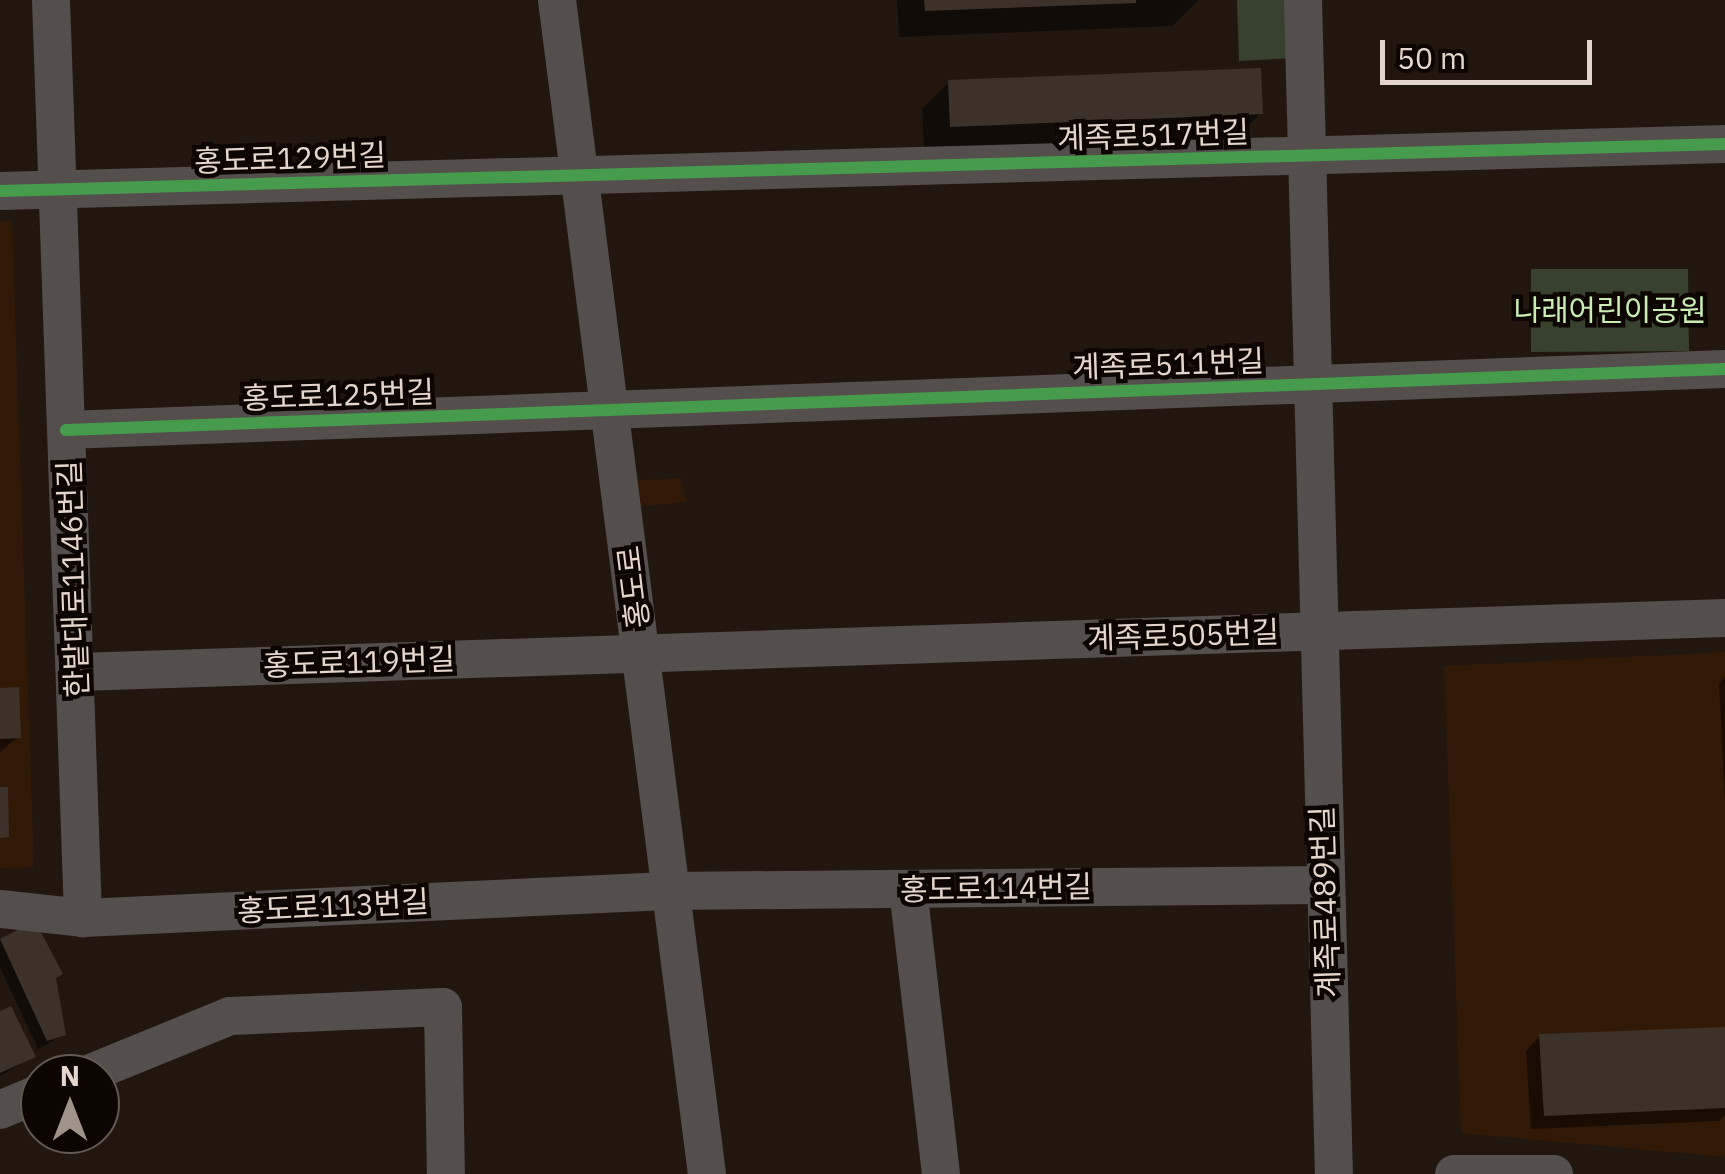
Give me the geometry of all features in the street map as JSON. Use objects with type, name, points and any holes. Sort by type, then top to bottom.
[{"type":"street","name":"한밭대로1146번길","points":[[51,0],[78,672],[83,918]]},
{"type":"street","name":"홍도로","points":[[557,0],[612,410],[666,891],[707,1174]]},
{"type":"street","name":"계족로489번길","points":[[1303,0],[1317,384],[1316,631],[1334,1174]]},
{"type":"street","name":"계족로517번길","points":[[582,176],[1725,144]]},
{"type":"street","name":"홍도로129번길","points":[[0,191],[582,176]]},
{"type":"street","name":"계족로511번길","points":[[612,410],[1725,369]]},
{"type":"street","name":"홍도로125번길","points":[[66,430],[612,410]]},
{"type":"street","name":"계족로505번길","points":[[641,652],[1725,618]]},
{"type":"street","name":"홍도로119번길","points":[[78,672],[641,652]]},
{"type":"street","name":"홍도로114번길","points":[[666,891],[1325,885]]},
{"type":"street","points":[[908,889],[940,1174]]},
{"type":"street","name":"홍도로113번길","points":[[0,909],[83,918],[666,891]]},
{"type":"street","points":[[120,1061],[230,1016],[443,1007],[446,1174]]},
{"type":"street","points":[[1461,1173],[1554,1174]]},
{"type":"shaded area","points":[[0,221],[12,221],[34,867],[0,868]]},
{"type":"shaded area","points":[[681,478],[686,502],[629,507],[625,481]]},
{"type":"shaded area","points":[[1725,652],[1725,1157],[1461,1133],[1444,666]]},
{"type":"green space","points":[[1237,0],[1293,0],[1296,58],[1239,61]]},
{"type":"green space","name":"나래어린이공원","points":[[1531,269],[1688,269],[1689,351],[1531,352]]},
{"type":"building","points":[[924,0],[1136,0],[1136,3],[925,11]]},
{"type":"building","points":[[1261,68],[1263,114],[950,127],[948,80]]},
{"type":"building","points":[[19,687],[21,738],[0,739],[0,688]]},
{"type":"building","points":[[0,787],[8,787],[9,837],[0,838]]},
{"type":"building","points":[[35,921],[63,974],[56,978],[66,1035],[47,1041],[0,939]]},
{"type":"building","points":[[11,1006],[35,1054],[20,1054],[20,1064],[0,1073],[0,1011]]},
{"type":"building","points":[[1725,1027],[1725,1108],[1544,1116],[1539,1034]]},
{"type":"cycle path","points":[[0,191],[1725,144]]},
{"type":"cycle path","points":[[66,430],[1725,369]]}]
